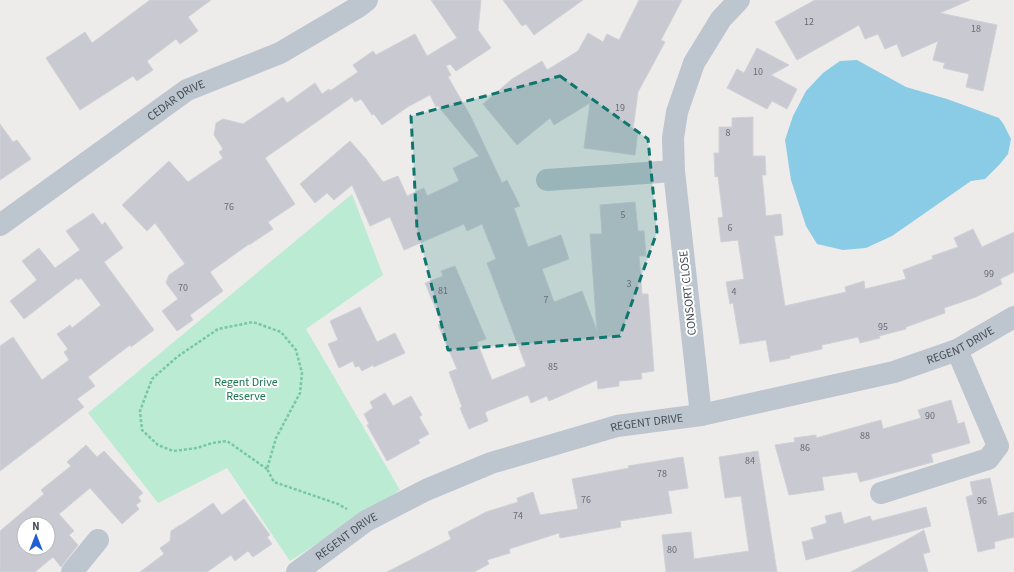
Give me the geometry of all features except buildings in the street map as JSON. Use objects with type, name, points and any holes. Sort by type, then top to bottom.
[{"type":"street","name":"CEDAR DRIVE","points":[[0,225],[187,90],[280,53],[358,7],[367,0]]},
{"type":"street","name":"CONSORT CLOSE","points":[[701,415],[674,171],[673,138],[676,112],[694,63],[721,19],[739,0]]},
{"type":"street","points":[[547,180],[674,171]]},
{"type":"street","name":"REGENT DRIVE","points":[[297,572],[366,521],[426,490],[491,463],[617,426],[701,415],[894,372],[957,350],[1014,317]]},
{"type":"street","points":[[881,493],[988,459],[998,446],[957,350]]},
{"type":"street","points":[[72,572],[98,540]]},
{"type":"path","points":[[267,470],[276,438],[300,393],[302,373],[296,350],[281,332],[253,322],[218,329],[178,357],[152,379],[140,411],[142,430],[158,445],[173,451],[197,448],[212,443],[227,441],[267,470],[274,482],[338,504],[366,521]]},
{"type":"highlighted area","points":[[560,76],[648,139],[657,232],[620,336],[448,350],[417,228],[411,116]]},
{"type":"green space","name":"Regent Drive Reserve","points":[[352,194],[383,275],[306,329],[400,490],[290,561],[227,468],[158,503],[88,413]]},
{"type":"water","points":[[857,60],[906,87],[947,99],[999,118],[1011,139],[1008,154],[985,179],[971,181],[892,236],[866,248],[843,250],[817,244],[806,226],[791,180],[785,140],[793,116],[806,91],[823,73],[840,61]]}]
